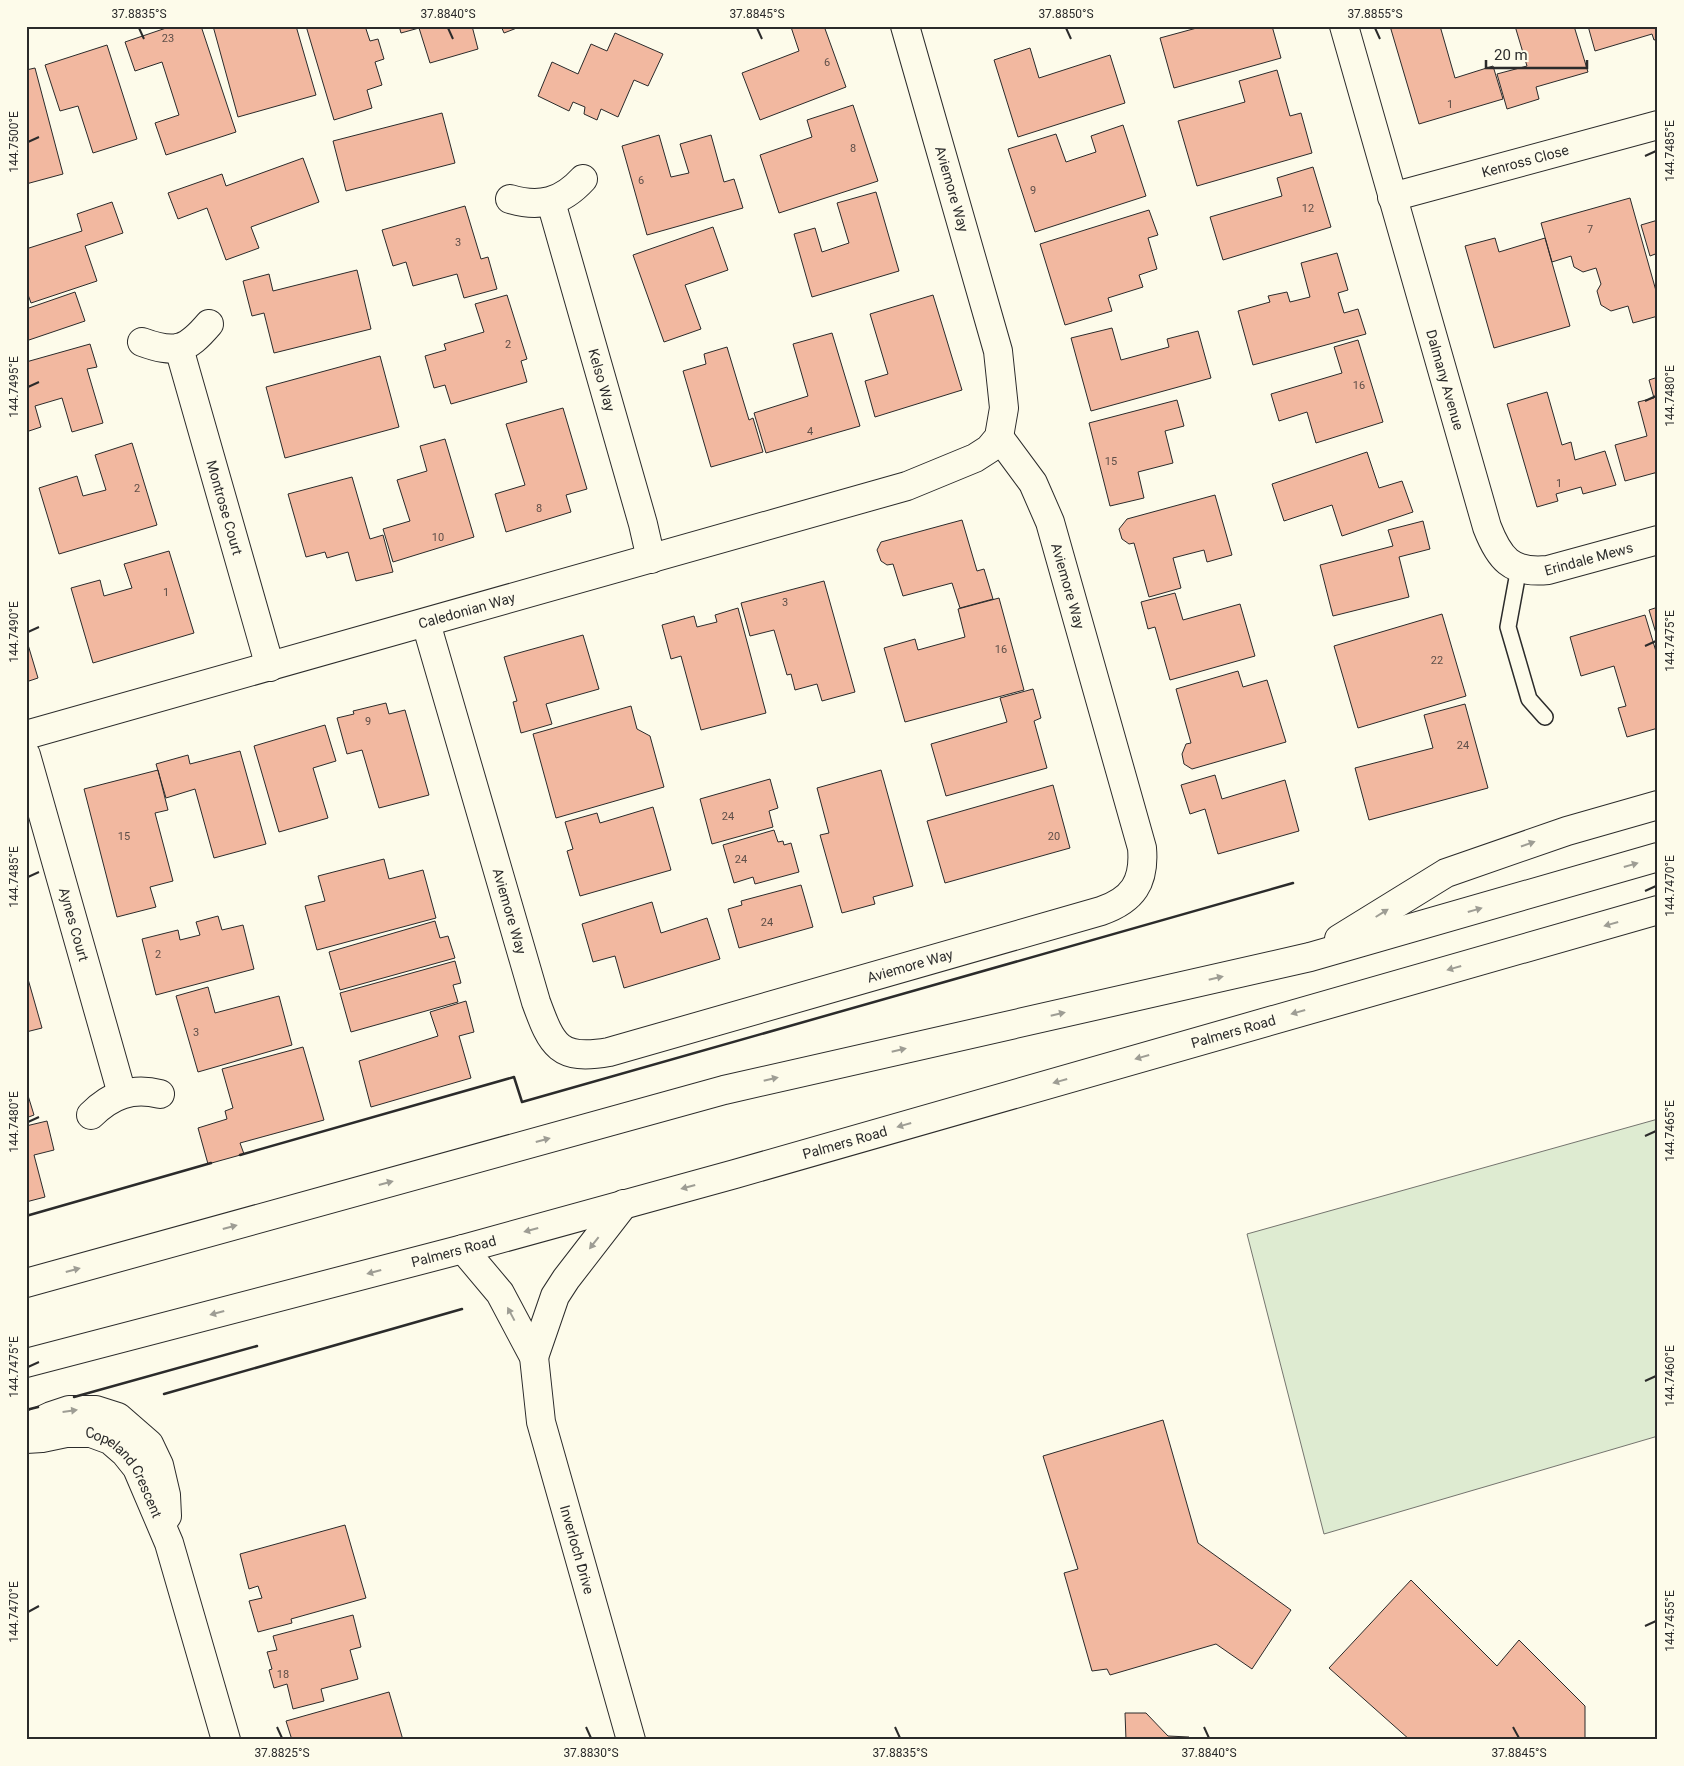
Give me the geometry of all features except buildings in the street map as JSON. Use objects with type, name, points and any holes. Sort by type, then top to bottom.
[{"type":"street","name":"Aviemore Way","points":[[426,623],[536,1002],[549,1034],[566,1051],[584,1055],[609,1052],[1114,907],[1134,891],[1143,861],[1142,848],[1050,522],[1033,484],[1005,445],[1004,408],[998,351],[905,26]]},
{"type":"street","name":"Dalmany Avenue","points":[[1344,26],[1487,527],[1500,554],[1508,562],[1519,567]]},
{"type":"street","name":"Kenross Close","points":[[1392,197],[1658,124]]},
{"type":"street","points":[[510,199],[524,204],[551,202],[574,189],[583,179]]},
{"type":"street","name":"Kelso Way","points":[[551,202],[651,559]]},
{"type":"street","points":[[142,342],[157,348],[179,348],[196,339],[209,324]]},
{"type":"street","name":"Montrose Court","points":[[179,348],[270,667]]},
{"type":"street","name":"Caledonian Way","points":[[26,735],[907,486],[974,476],[991,469],[1004,460],[1005,445]]},
{"type":"street","name":"Erindale Mews","points":[[1519,567],[1535,571],[1560,568],[1658,540]]},
{"type":"street","name":"Aynes Court","points":[[26,755],[122,1094]]},
{"type":"street","points":[[1310,957],[1446,873],[1567,831],[1658,805]]},
{"type":"street","points":[[26,1283],[724,1090],[1310,957],[1658,857]]},
{"type":"street","name":"Palmers Road","points":[[26,1363],[463,1249],[1658,910]]},
{"type":"street","points":[[91,1115],[100,1106],[122,1094],[136,1090],[147,1090],[160,1094]]},
{"type":"street","name":"Inverloch Drive","points":[[534,1357],[555,1296],[624,1204]]},
{"type":"street","name":"Inverloch Drive","points":[[463,1249],[500,1293],[534,1357],[541,1422],[630,1740]]},
{"type":"street","name":"Copeland Crescent","points":[[26,1430],[36,1423],[69,1410],[96,1410],[118,1417],[149,1444],[159,1465],[166,1495],[168,1543]]},
{"type":"street","name":"Copeland Crescent","points":[[26,1439],[66,1433],[91,1434],[110,1440],[125,1453],[137,1468],[168,1543],[226,1740]]},
{"type":"lane","points":[[1519,567],[1508,626],[1529,698],[1545,717]]},
{"type":"green space","points":[[1658,1119],[1658,1436],[1324,1534],[1247,1234]]},
{"type":"wall","points":[[240,1155],[514,1077],[522,1102],[1293,883]]},
{"type":"wall","points":[[26,1216],[211,1163]]},
{"type":"wall","points":[[164,1394],[462,1309]]},
{"type":"wall","points":[[74,1397],[257,1346]]},
{"type":"wall","points":[[26,1410],[38,1407]]}]
